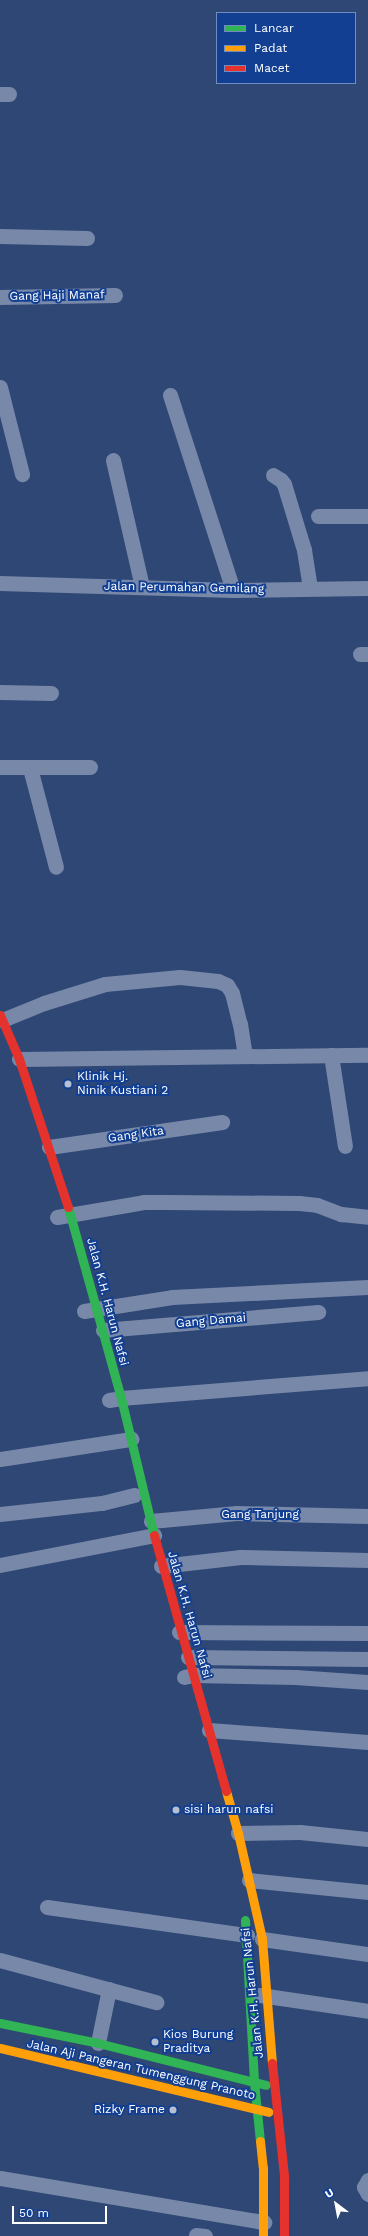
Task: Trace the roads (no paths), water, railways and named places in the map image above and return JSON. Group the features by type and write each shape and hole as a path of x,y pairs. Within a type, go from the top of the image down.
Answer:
{"main road":[{"name":"Jalan K.H. Harun Nafsi","path":"1,1018 19,1059 49,1147 60,1215 87,1310 103,1330 112,1399 150,1531 173,1632 186,1672 209,1730 238,1833 249,1880 262,1939 268,1997 273,2086 284,2176 284,2236"},
{"name":"Jalan K.H. Harun Nafsi","path":"124,1444 134,1496 150,1531"},
{"name":"Jalan K.H. Harun Nafsi","path":"244,1912 251,1994 256,2110 263,2168 264,2229"},
{"name":"Jalan Aji Pangeran Tumenggung Pranoto","path":"0,2023 98,2043 273,2086"},
{"name":"Jalan Aji Pangeran Tumenggung Pranoto","path":"0,2048 277,2114"}],"street":[{"path":"0,236 88,238"},
{"name":"Gang Haji Manaf","path":"0,297 115,295"},
{"path":"0,387 22,474"},
{"path":"170,395 233,590"},
{"path":"113,460 142,587"},
{"path":"273,475 282,480 284,484 304,550 319,588"},
{"path":"318,516 368,516"},
{"name":"Jalan Perumahan Gemilang","path":"0,583 233,590 368,588"},
{"path":"0,692 51,693"},
{"path":"0,767 90,768"},
{"path":"30,768 56,867"},
{"path":"1,1018 106,984 180,977 218,981 227,985 232,993 240,1024 245,1056"},
{"path":"331,1055 345,1146"},
{"path":"19,1059 368,1055"},
{"name":"Gang Kita","path":"49,1147 222,1122"},
{"path":"60,1215 144,1202 166,1202 299,1203 317,1205 341,1214 368,1216"},
{"path":"87,1310 172,1298 368,1287"},
{"name":"Gang Damai","path":"103,1330 318,1312"},
{"path":"112,1399 368,1378"},
{"path":"0,1459 124,1444"},
{"path":"0,1514 102,1503 134,1496"},
{"name":"Gang Tanjung","path":"0,1565 150,1531 237,1514 368,1516"},
{"path":"158,1570 240,1557 368,1560"},
{"path":"173,1632 368,1633"},
{"path":"186,1672 368,1659"},
{"path":"186,1672 368,1682"},
{"path":"209,1730 368,1742"},
{"path":"238,1833 300,1832 368,1839"},
{"path":"249,1880 368,1892"},
{"path":"47,1907 247,1935"},
{"path":"262,1939 368,1954"},
{"path":"0,1960 156,2002"},
{"path":"98,2043 109,1989"},
{"path":"251,1994 368,2011"},
{"path":"0,2178 264,2229"},
{"path":"368,2180 364,2187 368,2194"}],"place":[{"name":"Klinik Hj. Ninik Kustiani 2","path":"68,1084"},
{"name":"sisi harun nafsi","path":"176,1810"},
{"name":"Kios Burung Praditya","path":"155,2042"},
{"name":"Rizky Frame","path":"173,2110"}]}
